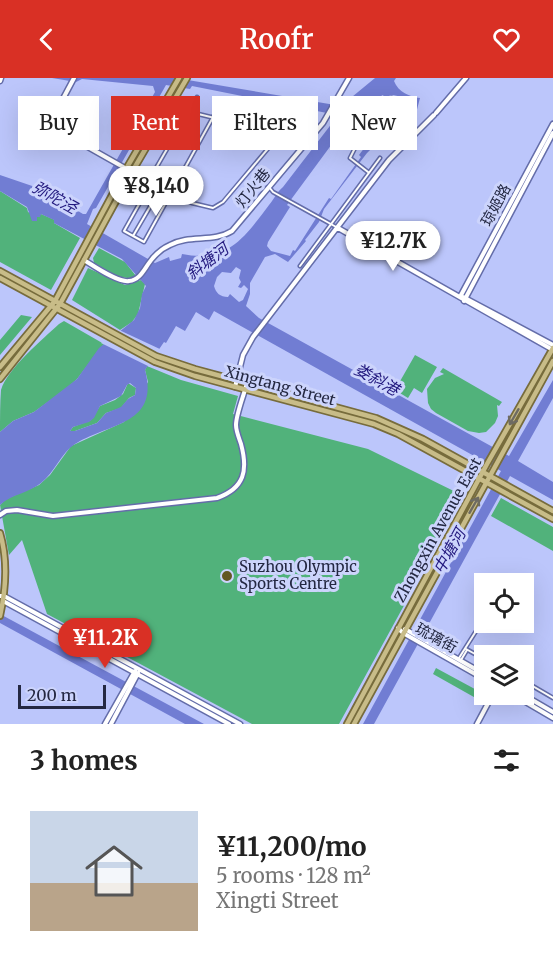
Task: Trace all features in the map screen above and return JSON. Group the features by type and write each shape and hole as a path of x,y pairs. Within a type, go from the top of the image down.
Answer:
{"main road":[{"path":"0,379 59,307 179,78"},
{"path":"0,367 53,304 94,228 186,79"},
{"name":"Xingtang Street","path":"0,271 53,304"},
{"name":"Xingtang Street","path":"0,278 106,333 169,361 376,418 423,439 553,511"},
{"name":"Xingtang Street","path":"106,333 141,356 164,365 245,390 374,424 420,445 553,519"},
{"name":"Zhongxin Avenue East","path":"347,724 495,449 553,348"},
{"name":"Zhongxin Avenue East","path":"354,724 553,361"},
{"path":"0,533 5,569 0,615"}],"street":[{"name":"灯火巷","path":"84,260 122,281 129,281 138,278 152,259 174,243 191,238 213,238 228,233 239,224 328,115 349,78"},
{"path":"235,387 243,355 253,337 389,160 435,114 466,78"},
{"path":"73,80 49,124 129,171 192,204 213,208 223,202 267,150"},
{"path":"168,150 124,231 144,242 212,120"},
{"name":"琼姬路","path":"463,298 553,124"},
{"name":"琼姬路","path":"463,298 553,133"},
{"path":"354,150 350,158 370,174"},
{"path":"300,266 380,159"},
{"path":"269,187 273,192 553,348"},
{"path":"133,236 161,188"},
{"path":"0,514 17,510 53,516 218,498 224,495 238,484 245,469 245,459 236,426 247,383"},
{"path":"2,598 240,724"},
{"path":"2,598 229,724"},
{"name":"琉璃街","path":"398,628 474,673"},
{"path":"460,660 475,633"},
{"path":"419,640 474,668"},
{"path":"467,648 474,653"},
{"path":"105,724 130,683 133,672 138,669"},
{"path":"130,683 138,675 138,669"},
{"path":"534,687 553,698"},
{"path":"111,724 125,692"},
{"path":"534,701 553,712"},
{"path":"477,724 487,705"},
{"path":"531,705 553,718"}],"green space":[{"path":"0,191 27,208 28,212 55,220 54,223 80,238 51,290 0,262"},
{"path":"99,248 125,262 136,276 120,277 94,263 93,258"},
{"path":"88,268 125,285 141,280 145,284 138,314 132,322 120,330 72,300"},
{"path":"21,315 32,317 0,355 0,340"},
{"path":"64,321 104,344 77,379 66,389 34,412 13,421 0,432 1,390 10,373 26,355"},
{"path":"415,355 437,367 422,393 414,388 408,398 395,390"},
{"name":"Suzhou Olympic Sports Centre","path":"147,366 181,380 238,396 233,414 368,449 464,496 339,724 252,724 47,614 22,540 9,555 0,505 6,499 39,485 50,475 71,446 124,422 148,382 145,370"},
{"path":"443,368 502,402 499,406 497,405 498,416 495,423 486,432 468,431 431,409 427,389 435,378 444,374 440,372"},
{"path":"128,383 136,388 135,395 129,398 121,408 106,413 97,423 70,431 73,427 91,420 100,406 123,394"},
{"path":"501,498 553,527 553,551 491,516"},
{"path":"436,668 474,689 474,697 433,674"}],"water":[{"path":"52,78 176,78 282,96 242,96 192,86 190,89 166,85 160,96 153,96 155,92 153,86 82,79 76,82"},
{"path":"375,78 396,78 394,81 396,85 412,96 353,96"},
{"path":"318,102 330,104 330,114 318,111"},
{"name":"斜塘河","path":"330,126 330,147 287,205 290,207 268,242 267,246 271,251 290,256 293,250 295,251 329,198 331,199 361,157 359,155 363,150 370,150 324,209 319,222 288,262 275,254 265,257 250,283 250,294 246,306 259,318 509,456 553,380 553,398 518,461 553,482 553,500 510,476 374,724 363,724 501,471 214,311 209,320 196,312 185,331 176,326 145,370 148,388 145,402 138,412 128,420 75,444 41,483 0,505 0,432 13,421 34,412 77,379 99,348 134,320 146,286 122,259 54,223 54,220 41,214 37,217 37,221 32,221 27,207 0,191 0,175 41,189 86,214 122,150 129,150 96,208 93,209 87,224 155,263 169,257 170,261 181,258 182,254 198,256 223,251 243,237 311,150 318,150 318,141","holes":["236,267 241,270 239,278 241,282 238,287 241,288 244,285 248,289 243,300 239,302 230,294 225,297 217,293 214,286 217,277 222,272 231,273","130,383 136,388 135,395 121,407 106,413 97,423 70,431 73,427 94,418 100,406 121,396"]},
{"path":"0,614 204,724 185,724 0,623"}],"pier":[{"path":"117,329 162,350 150,367 101,343"}],"place":[{"name":"Suzhou Olympic Sports Centre","path":"227,576"}],"water label":[{"name":"弥陀泾","path":"55,197"},
{"name":"娄斜港","path":"377,379"},
{"name":"中塘河","path":"449,551"}]}
